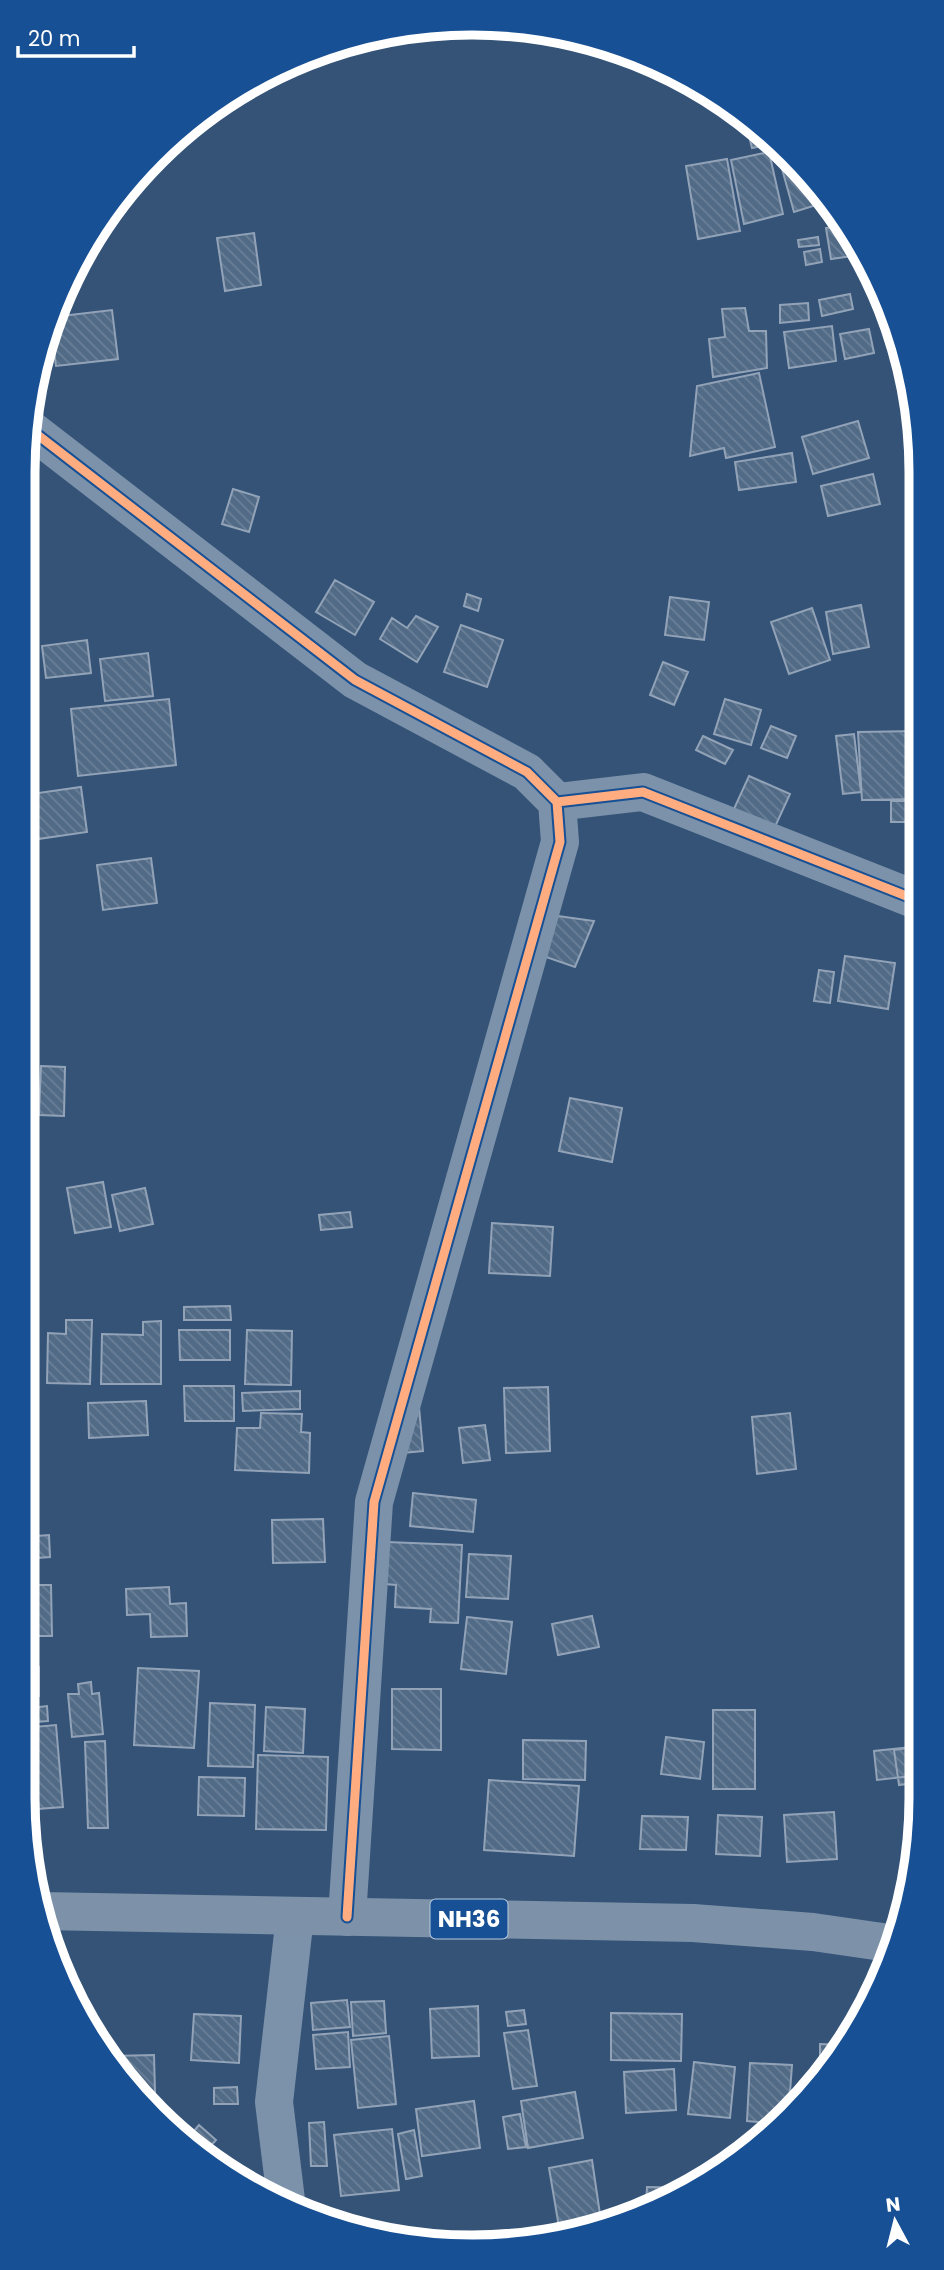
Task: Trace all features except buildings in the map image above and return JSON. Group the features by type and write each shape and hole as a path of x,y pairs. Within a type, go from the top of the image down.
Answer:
{"highway":[{"name":"NH36","path":"50,1911 694,1923 813,1932 884,1942"}],"street":[{"path":"36,442 355,680 527,772 557,802 560,842 374,1502 347,1917"},
{"path":"557,802 643,792 909,897"},
{"path":"285,2193 274,2102 295,1916"}],"cycle path":[{"path":"37,434 355,680 527,772 557,802 560,842 374,1502 347,1917"},
{"path":"557,802 643,792 909,897"}]}
